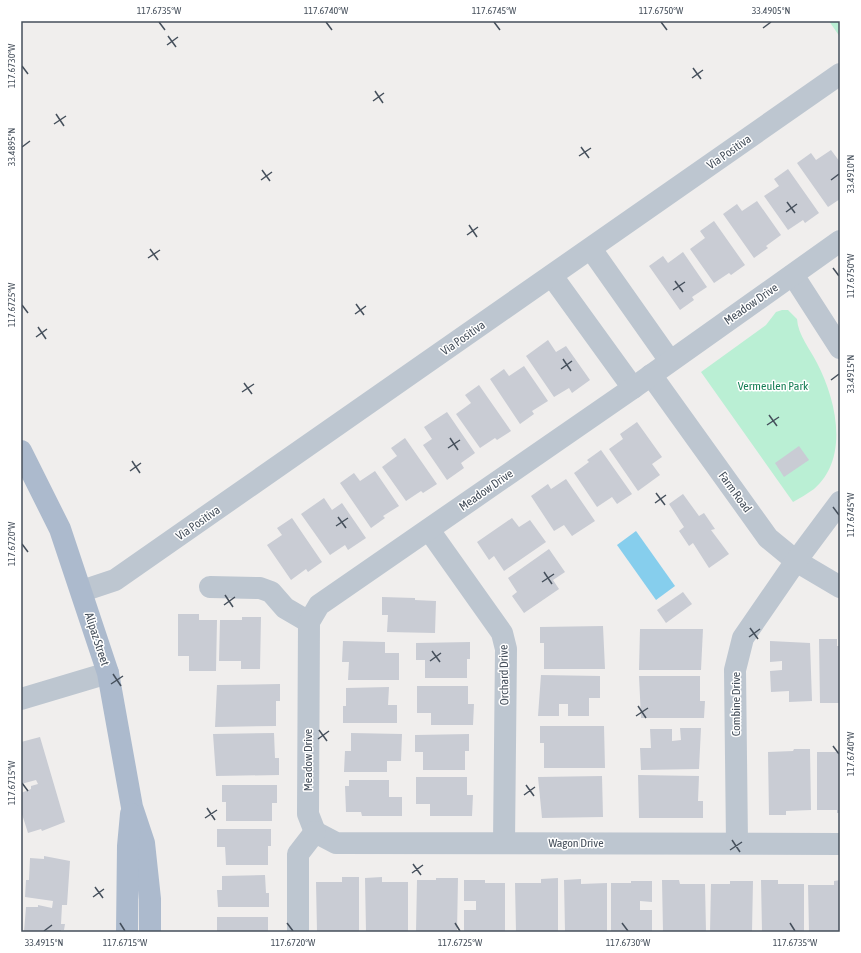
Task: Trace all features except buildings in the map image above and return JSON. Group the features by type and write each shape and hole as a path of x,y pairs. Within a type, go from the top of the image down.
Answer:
{"main road":[{"name":"Alipaz Street","path":"21,451 60,529 82,591 108,673 132,807 144,842 150,899 150,932"},
{"path":"127,932 128,846 132,807"}],"street":[{"name":"Via Positiva","path":"82,591 115,580 840,74"},
{"name":"Meadow Drive","path":"315,832 308,814 309,622 319,606 633,388 840,241"},
{"path":"591,249 670,361"},
{"path":"793,275 840,348"},
{"path":"552,276 633,388"},
{"name":"Farm Road","path":"651,375 768,538 796,561 840,588"},
{"name":"Combine Drive","path":"737,843 735,670 743,638 796,561 840,502"},
{"name":"Orchard Drive","path":"429,530 502,633 506,649 504,843"},
{"path":"210,587 260,588 271,592 285,608 309,622"},
{"path":"21,699 108,673"},
{"path":"298,932 298,854 315,832"},
{"name":"Wagon Drive","path":"315,832 336,843 840,844"}],"green space":[{"path":"829,21 840,21 840,37"},
{"name":"Vermeulen Park","path":"788,310 797,319 802,336 824,377 834,411 836,428 836,445 832,461 825,476 814,489 793,502 701,372 766,325 776,312"}],"water":[{"path":"636,531 675,586 656,600 617,545"}]}
